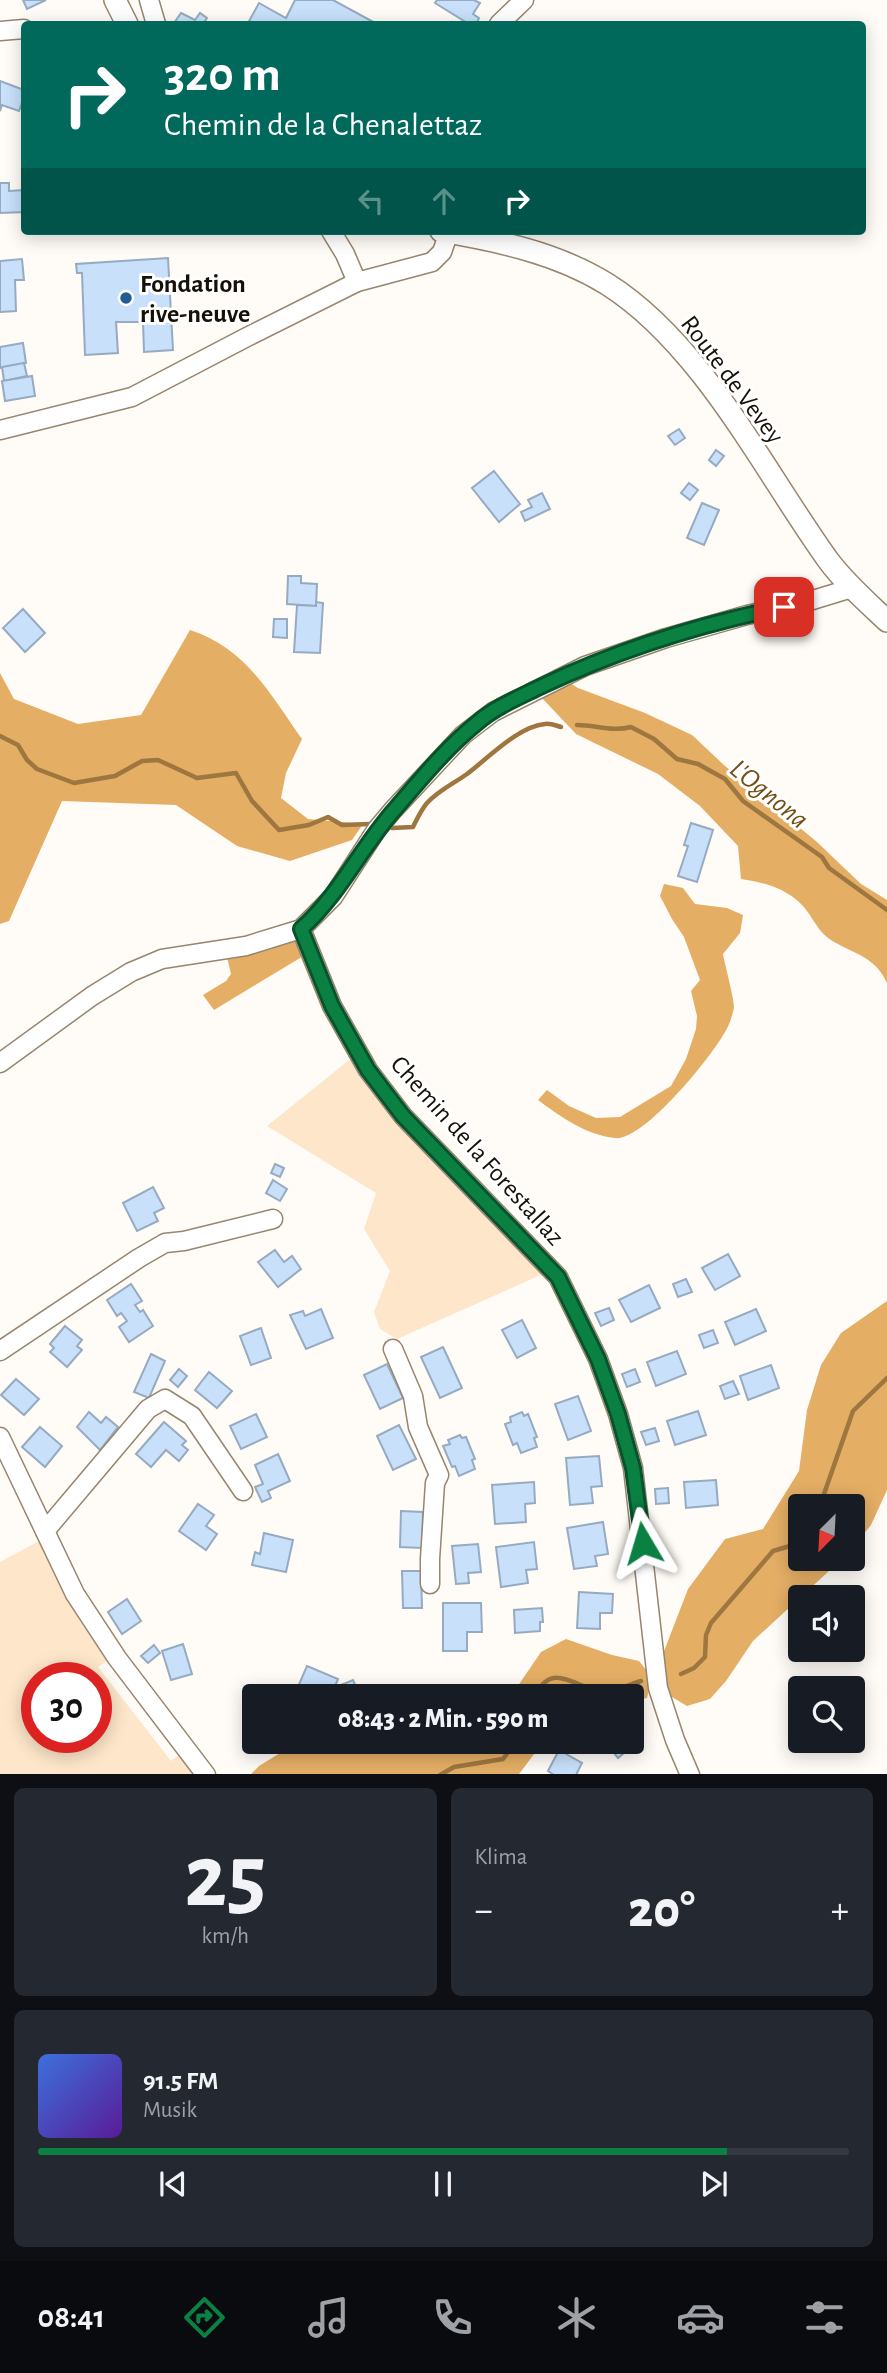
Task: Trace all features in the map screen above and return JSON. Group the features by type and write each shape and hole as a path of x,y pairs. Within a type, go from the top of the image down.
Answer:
{"street":[{"path":"115,0 126,21"},
{"path":"149,0 155,21"},
{"path":"502,21 524,0"},
{"path":"0,31 21,29"},
{"path":"333,235 358,282"},
{"path":"0,430 132,397 358,282 432,262 442,252 445,235"},
{"name":"Route de Vevey","path":"462,235 503,242 540,253 575,268 608,285 650,319 682,351 720,401 830,562 852,588 887,621"},
{"path":"0,1063 92,996 131,972 162,959 246,946 301,929 332,897 377,829 393,810 463,735 493,712 585,666 666,638 852,588"},
{"name":"Chemin de la Forestallaz","path":"301,929 332,1006 368,1070 403,1116 558,1277 598,1359 618,1414 633,1468 658,1688 675,1740 691,1774"},
{"path":"0,1351 129,1264 165,1243 184,1241 273,1219"},
{"path":"393,1349 413,1396 418,1427 439,1475 435,1483 430,1584"},
{"path":"45,1531 148,1409 165,1399 192,1416 243,1491"},
{"path":"0,1437 75,1594 117,1658 206,1774"}],"shaded area":[{"path":"190,630 227,648 242,661 267,689 302,739 286,773 281,798 308,819 363,824 352,840 290,861 237,846 176,805 62,801 9,921 0,924 0,673 14,699 78,724 141,715"},
{"path":"561,677 578,688 645,713 692,735 817,842 861,884 887,900 887,983 882,973 868,960 828,938 804,907 787,893 773,886 741,879 738,846 700,806 658,774 576,734 541,697"},
{"path":"664,884 683,888 695,904 727,908 743,915 740,933 723,954 734,1007 728,1027 718,1044 659,1113 627,1136 604,1136 574,1124 538,1100 547,1090 569,1106 596,1118 620,1117 671,1086 686,1059 696,1029 697,1016 691,991 700,980 684,937 660,896"},
{"path":"290,939 301,946 305,955 214,1010 203,995 226,981 231,974 227,957"},
{"path":"353,1057 541,1266 543,1274 397,1339 380,1329 374,1312 390,1271 364,1229 376,1193 267,1126"},
{"path":"887,1301 887,1490 865,1532 865,1494 788,1494 788,1572 828,1572 814,1585 788,1585 788,1609 753,1641 726,1681 710,1699 687,1706 662,1691 661,1659 688,1589 725,1539 763,1529 799,1471 807,1410 821,1365 841,1333"},
{"path":"41,1540 112,1658 106,1662 21,1662 21,1753 112,1753 112,1685 171,1761 184,1751 198,1774 0,1774 0,1562"},
{"path":"566,1639 639,1661 652,1677 647,1698 644,1699 644,1684 519,1684 541,1652"},
{"path":"278,1754 534,1754 519,1774 251,1774"}],"building":[{"path":"23,0 46,0 27,9"},
{"path":"295,0 333,0 372,21 249,21 259,3 286,18"},
{"path":"437,0 474,0 480,3 473,14 479,18 478,21 464,21 435,3"},
{"path":"181,13 195,20 200,13 207,18 205,21 175,21"},
{"path":"0,81 21,89 19,111 2,105 0,111"},
{"path":"0,183 9,183 9,191 21,190 21,212 0,213"},
{"name":"Fondation rive-neuve","path":"168,258 173,350 144,352 143,322 116,322 118,353 85,355 82,273 77,273 76,264"},
{"path":"22,259 24,280 15,280 16,311 0,312 0,261"},
{"path":"23,343 26,363 0,368 0,347"},
{"path":"24,363 27,376 4,381 2,367"},
{"path":"32,376 35,396 5,401 2,381"},
{"path":"679,429 685,438 675,445 668,436"},
{"path":"716,450 724,456 716,466 709,460"},
{"path":"494,471 520,504 499,522 472,488"},
{"path":"689,483 698,490 690,500 681,493"},
{"path":"542,493 550,509 525,521 521,512 532,507 528,500"},
{"path":"702,503 719,510 704,545 687,538"},
{"path":"288,576 301,576 301,583 317,584 316,606 287,604"},
{"path":"316,602 323,603 320,653 294,652 297,605 316,606"},
{"path":"23,609 45,633 25,652 3,628"},
{"path":"274,619 287,619 287,638 273,637"},
{"path":"691,823 713,830 697,882 678,876 688,846 684,845"},
{"path":"275,1164 284,1168 280,1177 271,1173"},
{"path":"273,1180 287,1189 280,1201 266,1193"},
{"path":"153,1187 164,1208 154,1213 158,1221 137,1231 123,1203"},
{"path":"275,1250 284,1262 292,1256 301,1269 278,1287 258,1262"},
{"path":"728,1254 740,1276 715,1290 702,1268"},
{"path":"686,1279 692,1292 678,1297 673,1284"},
{"path":"131,1284 142,1301 135,1305 140,1312 143,1310 153,1326 129,1342 119,1327 127,1321 121,1313 117,1316 107,1300"},
{"path":"649,1285 660,1308 631,1322 619,1300"},
{"path":"609,1308 614,1320 601,1326 595,1313"},
{"path":"321,1309 333,1338 306,1349 290,1315 303,1311 305,1316"},
{"path":"756,1309 766,1331 735,1345 725,1322"},
{"path":"522,1320 536,1348 517,1358 502,1330"},
{"path":"65,1326 82,1340 77,1346 82,1350 67,1367 50,1352 54,1348 50,1344"},
{"path":"261,1328 271,1358 251,1365 240,1336"},
{"path":"713,1330 718,1343 704,1348 699,1335"},
{"path":"443,1347 462,1388 440,1398 421,1357"},
{"path":"677,1351 686,1374 656,1386 647,1362"},
{"path":"151,1354 165,1361 149,1398 134,1392"},
{"path":"387,1364 403,1398 380,1409 364,1375"},
{"path":"771,1365 779,1388 748,1400 740,1376"},
{"path":"179,1369 187,1376 178,1387 170,1380"},
{"path":"635,1369 640,1382 627,1387 622,1374"},
{"path":"209,1372 232,1391 217,1408 195,1390"},
{"path":"16,1379 39,1399 24,1415 1,1395"},
{"path":"733,1381 739,1394 725,1399 720,1386"},
{"path":"578,1396 591,1431 568,1440 555,1404"},
{"path":"698,1411 706,1435 675,1445 667,1421"},
{"path":"89,1412 101,1423 106,1417 118,1427 100,1450 77,1427"},
{"path":"522,1412 524,1416 528,1414 537,1437 534,1438 537,1447 521,1453 517,1443 513,1445 505,1424 511,1422 510,1417"},
{"path":"256,1414 267,1437 241,1449 230,1426"},
{"path":"164,1422 186,1441 182,1445 188,1450 179,1461 166,1450 151,1467 136,1454"},
{"path":"399,1425 416,1459 393,1470 377,1436"},
{"path":"40,1427 62,1446 45,1467 22,1447"},
{"path":"655,1428 659,1441 646,1445 641,1432"},
{"path":"460,1435 462,1438 466,1437 475,1459 472,1460 475,1469 459,1476 443,1446 450,1444 448,1440"},
{"path":"278,1454 290,1481 268,1491 271,1498 262,1502 255,1487 263,1484 255,1465"},
{"path":"599,1456 602,1486 591,1487 593,1503 570,1505 566,1458"},
{"path":"716,1480 718,1505 686,1508 684,1482"},
{"path":"534,1482 535,1503 525,1504 526,1522 495,1524 492,1485"},
{"path":"668,1488 669,1503 656,1504 655,1489"},
{"path":"198,1504 214,1515 206,1526 217,1534 206,1550 179,1531"},
{"path":"401,1511 423,1512 422,1548 400,1547"},
{"path":"603,1522 608,1554 595,1556 597,1566 574,1569 567,1528"},
{"path":"264,1533 293,1540 286,1572 252,1565 255,1552 260,1554"},
{"path":"534,1542 537,1569 526,1570 528,1583 501,1587 496,1547"},
{"path":"478,1544 481,1572 468,1573 469,1583 456,1584 452,1546"},
{"path":"402,1571 421,1571 422,1608 403,1608"},
{"path":"579,1592 613,1594 612,1613 600,1613 600,1629 577,1628"},
{"path":"127,1599 141,1621 122,1634 108,1612"},
{"path":"443,1603 481,1603 482,1632 467,1632 467,1651 443,1651"},
{"path":"542,1608 543,1622 540,1622 540,1631 515,1633 514,1610"},
{"path":"183,1644 192,1674 171,1680 162,1651"},
{"path":"154,1645 160,1653 148,1663 141,1656"},
{"path":"307,1666 338,1679 336,1684 299,1684"},
{"path":"557,1754 566,1754 582,1763 576,1774 552,1774 548,1771"}],"waterway":[{"name":"L'Ognona","path":"392,828 413,827 432,798 514,736 545,724 561,727"},
{"name":"L'Ognona","path":"577,725 611,729 631,727 654,739 677,759 698,764 725,779 743,801 822,857 829,868 887,910"},
{"name":"L'Ognona","path":"0,736 18,745 27,760 37,769 74,783 115,776 142,761 158,760 197,778 236,773 252,801 279,830 309,825 328,817 342,825 370,824"},
{"path":"824,1494 853,1411 887,1378"},
{"path":"681,1674 694,1668 705,1657 706,1635 711,1623 773,1551 788,1547"},
{"path":"543,1684 550,1679 558,1678 579,1684"},
{"path":"633,1684 641,1681"},
{"path":"442,1774 454,1767 503,1759 507,1754"}],"place":[{"name":"Fondation rive-neuve","path":"126,298"}],"route":[{"path":"643,1543 633,1468 618,1414 598,1359 558,1277 403,1116 368,1070 332,1006 301,929 332,897 377,829 478,721 585,666 666,638 784,607"}]}
